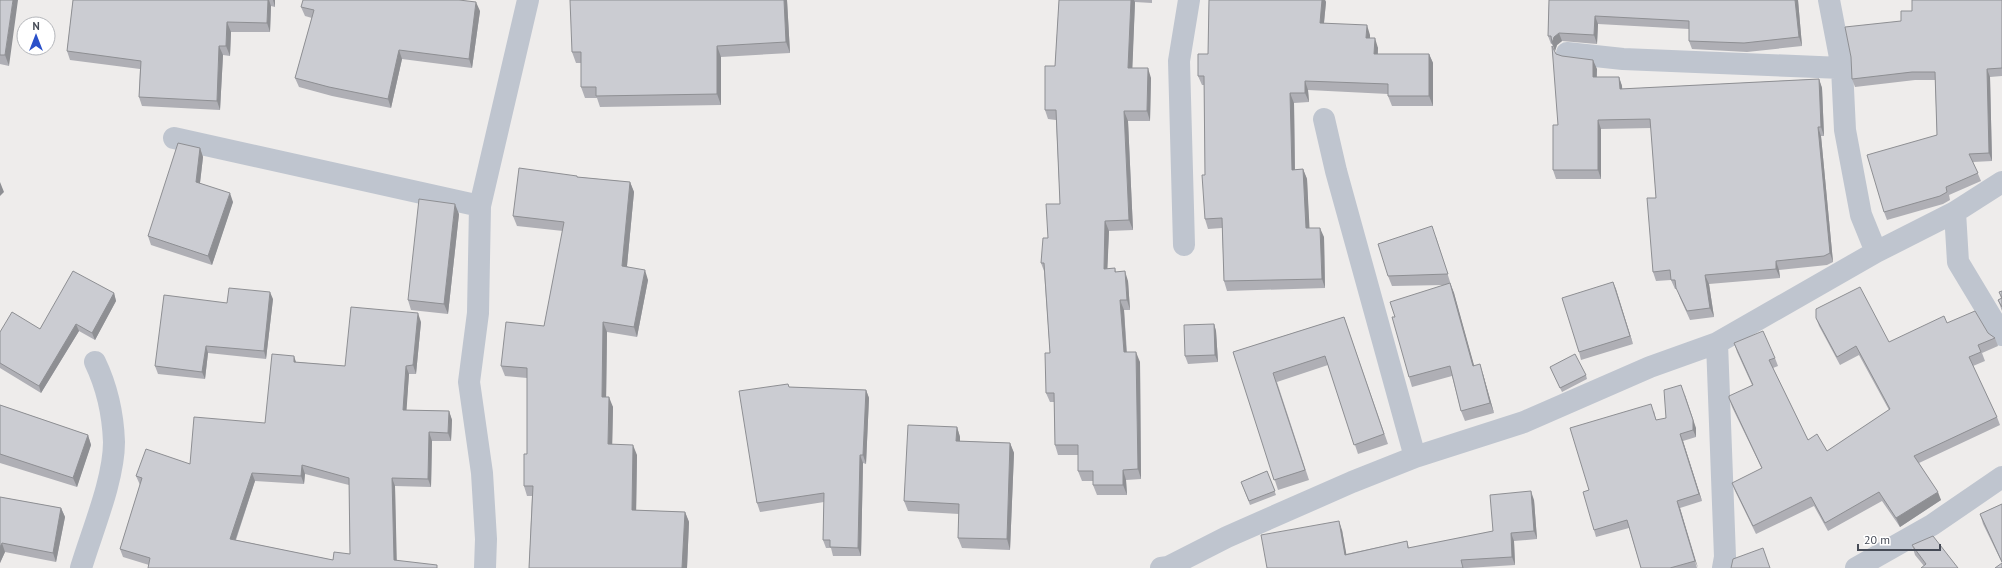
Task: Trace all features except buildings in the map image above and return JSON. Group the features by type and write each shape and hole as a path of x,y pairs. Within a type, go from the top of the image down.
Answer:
{"street":[{"path":"485,568 486,539 482,473 469,382 478,313 480,206 528,0"},
{"path":"1184,245 1179,61 1190,0"},
{"path":"1829,0 1842,68 1845,130 1861,215 1876,252"},
{"path":"1567,53 1623,59 1842,68"},
{"path":"1324,118 1336,170 1415,457"},
{"path":"174,138 480,206"},
{"path":"1166,568 1227,537 1352,482 1415,457 1524,422 1650,367 1717,343 1876,252 1954,212 2002,182"},
{"path":"1954,212 1958,262 2002,335"},
{"path":"1717,343 1724,550 1723,568"},
{"path":"81,568 108,479 114,442 105,383 95,362"},
{"path":"1856,568 1932,525 2002,477"}]}
